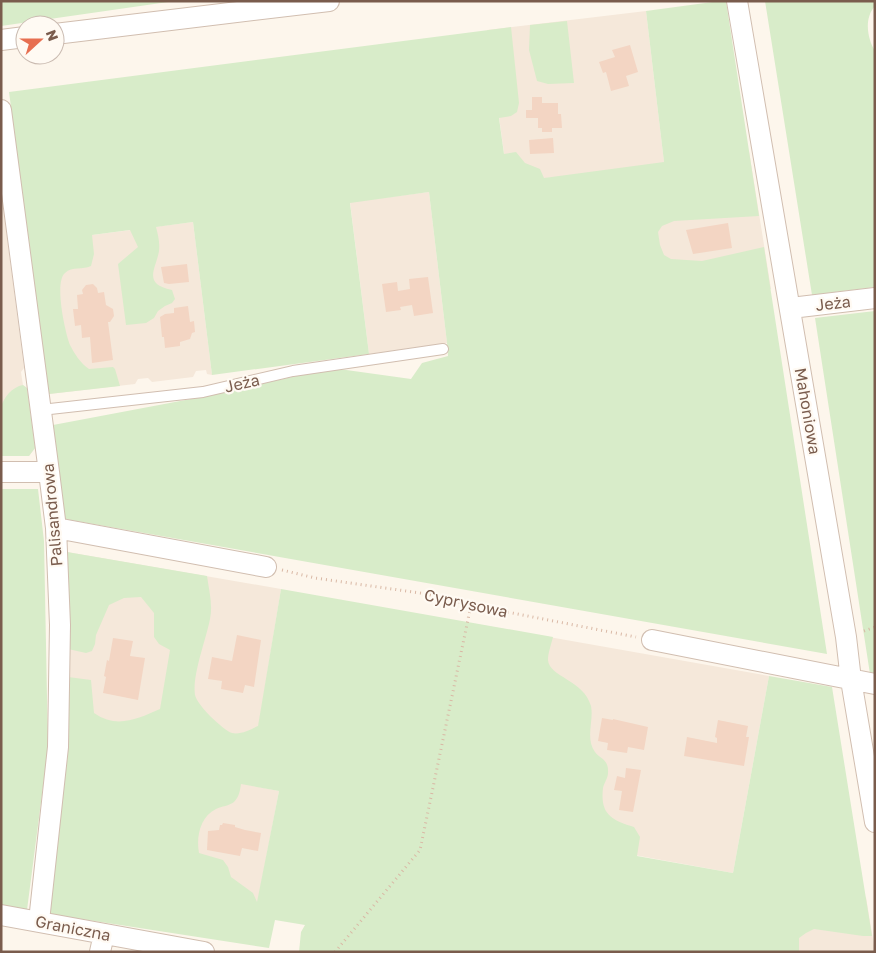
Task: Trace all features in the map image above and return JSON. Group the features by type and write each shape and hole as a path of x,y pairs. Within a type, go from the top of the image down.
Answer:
{"street":[{"path":"65,33 329,1"},
{"name":"Mahoniowa","path":"737,1 791,308 875,822"},
{"path":"1,40 15,39"},
{"name":"Palisandrowa","path":"1,110 56,528 60,626 58,747 39,921"},
{"name":"Jeża","path":"791,308 875,298"},
{"path":"1,472 49,472"},
{"path":"56,528 266,567"},
{"path":"652,640 875,684"},
{"name":"Graniczna","path":"1,915 39,921 102,943 204,952"}],"lane":[{"name":"Jeża","path":"41,410 203,392 294,371 443,349"}],"path":[{"name":"Cyprysowa","path":"266,567 315,578 427,594 471,605 652,640"},
{"path":"335,952 420,850 471,605"}],"shaded area":[{"path":"646,11 664,162 749,151 771,289 604,324 585,174 508,182 487,30"},
{"path":"1,191 24,368 21,372 23,385 27,388 35,448 29,456 1,456"},
{"path":"429,192 447,343 369,354 350,202"},
{"path":"193,222 212,375 207,374 206,370 196,371 193,377 152,382 148,378 138,379 135,384 49,394 30,243"},
{"path":"67,552 281,589 249,785 279,791 255,916 68,753"},
{"path":"476,624 769,676 733,873 442,820"},
{"path":"866,897 875,952 770,952"}],"green space":[{"path":"1,1 175,1 65,17 65,15 15,15 15,24 1,26"},
{"path":"726,1 759,216 674,221 662,226 658,232 660,245 664,255 671,259 702,261 764,247 827,654 65,519 53,425 212,395 332,368 411,379 422,363 448,356 429,192 350,203 369,354 212,375 193,222 156,227 159,248 153,275 154,280 157,284 172,290 175,299 172,303 158,311 154,318 146,323 126,325 118,264 138,247 130,230 92,235 94,254 91,266 68,271 62,278 60,296 63,319 70,345 86,367 89,369 113,367 120,386 49,394 9,92 511,27 519,103 517,112 511,116 499,118 504,154 516,152 525,163 540,169 544,178 664,162 646,11"},
{"path":"765,1 875,1 875,6 869,16 868,28 870,40 875,51 875,287 812,295"},
{"path":"567,21 574,83 548,84 537,81 529,50 530,25"},
{"path":"875,311 875,675 870,674 815,318"},
{"path":"23,385 27,388 35,448 29,456 1,456 1,407 9,393"},
{"path":"1,489 38,489 44,541 48,748 27,910 1,905"},
{"path":"67,552 207,576 211,614 197,668 195,695 200,705 211,717 232,733 242,732 258,726 281,589 553,637 548,657 550,666 554,671 581,690 591,706 590,735 592,747 606,762 608,768 603,788 605,810 619,822 634,827 640,837 637,856 733,873 769,676 832,687 872,936 814,929 799,938 799,952 299,952 301,932 305,925 275,920 269,948 49,914 68,753 68,677 91,680 94,713 111,721 135,719 160,709 170,650 159,644 154,637 154,613 141,597 124,598 109,605 96,635 92,651 86,653 68,649","holes":["241,784 279,791 257,902 253,893 231,877 228,867 223,860 199,853 198,840 200,828 206,817 211,813 236,800"]}],"building":[{"path":"630,45 638,72 626,76 629,86 611,91 606,72 603,73 599,62 615,57 612,50"},
{"path":"532,97 542,97 542,103 558,103 558,114 561,114 562,128 552,128 552,132 542,132 542,128 538,128 538,118 526,118 526,110 532,110"},
{"path":"553,138 554,153 530,154 529,140"},
{"path":"728,223 732,248 693,254 686,230"},
{"path":"187,264 189,282 164,283 161,267"},
{"path":"428,277 433,313 414,316 412,305 400,307 401,310 386,312 382,284 397,282 398,291 410,289 409,279"},
{"path":"93,284 97,288 98,293 104,292 106,305 113,309 114,316 108,322 113,360 92,363 90,337 82,338 81,325 75,326 73,309 78,309 77,295 83,294 82,290 86,285"},
{"path":"188,306 190,322 194,321 195,332 192,333 190,339 180,342 180,346 165,348 160,317 165,314 174,313 174,308"},
{"path":"237,635 261,640 254,687 245,685 243,693 221,689 222,681 208,679 212,657 232,661"},
{"path":"113,638 133,641 130,656 145,658 138,700 103,693 106,677 104,676"},
{"path":"602,718 648,727 644,750 628,747 627,753 607,750 608,743 598,741"},
{"path":"718,720 748,726 746,737 749,737 744,766 684,756 687,737 717,743 717,738 715,737"},
{"path":"626,768 641,770 633,812 619,810 622,791 614,790 617,776 625,778"},
{"path":"223,823 261,833 258,851 242,848 240,856 207,850 208,831 219,830 220,825"}]}
